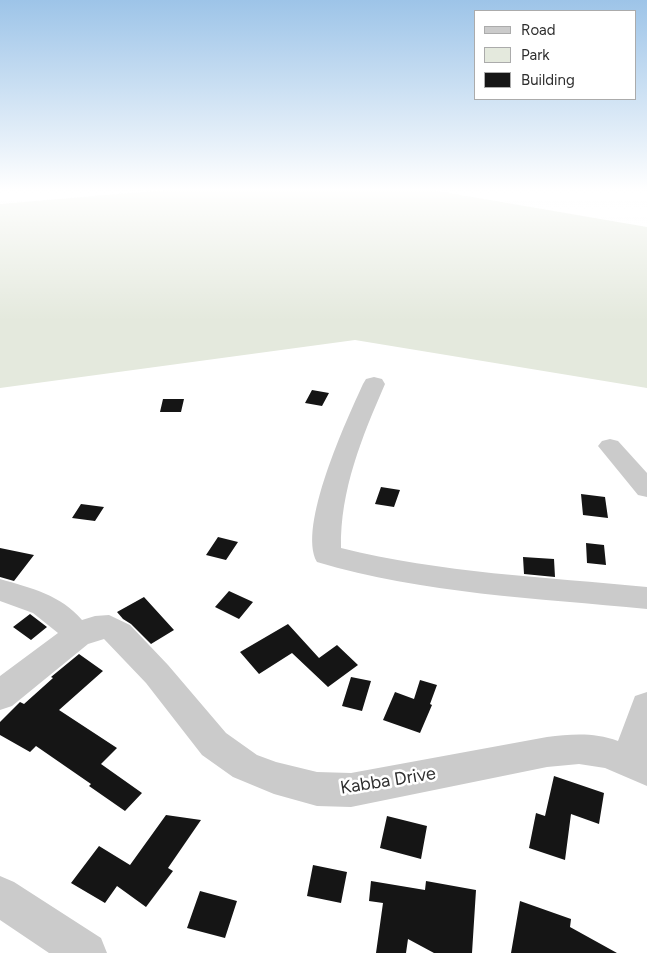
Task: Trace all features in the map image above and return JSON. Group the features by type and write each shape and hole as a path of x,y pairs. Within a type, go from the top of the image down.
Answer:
{"street":[{"path":"374,384 346,452 331,500 327,556 408,572 468,581 647,598"},
{"path":"610,446 647,489"},
{"path":"0,590 28,598 48,607 63,617 77,636"},
{"name":"Kabba Drive","path":"0,696 8,687 77,636 96,628 109,627 119,633 157,674 214,744 245,766 274,778 317,789 352,790 547,752 579,748 608,753 638,766"},
{"path":"638,766 647,706"},
{"path":"0,896 86,953"}],"green space":[{"path":"0,232 647,232 647,388 355,340 0,388"}],"building":[{"path":"312,390 329,393 322,406 305,403"},
{"path":"163,399 184,399 181,412 160,412"},
{"path":"381,487 400,490 394,507 375,504"},
{"path":"581,494 605,497 608,518 583,515"},
{"path":"81,504 104,507 95,521 72,518"},
{"path":"218,537 238,542 226,560 206,555"},
{"path":"586,543 604,545 606,565 587,563"},
{"path":"0,548 34,555 14,581 0,577"},
{"path":"523,557 554,559 555,577 524,574"},
{"path":"229,591 253,602 239,619 215,607"},
{"path":"144,597 174,630 151,644 117,612"},
{"path":"30,614 47,627 31,640 13,627"},
{"path":"288,624 319,658 337,645 358,665 328,687 292,653 259,674 240,652"},
{"path":"79,654 103,671 59,710 117,748 101,764 142,793 125,811 89,786 91,784 36,746 30,752 0,735 0,722 20,702 24,704 53,678 51,677"},
{"path":"351,677 371,681 362,711 342,706"},
{"path":"420,680 437,685 430,704 432,705 420,733 383,720 395,692 414,699"},
{"path":"554,776 604,793 599,824 571,814 565,860 529,848 536,813 545,816"},
{"path":"166,815 201,820 168,868 173,871 146,907 117,886 105,903 71,883 99,846 130,865"},
{"path":"387,816 427,826 421,859 380,848"},
{"path":"313,865 347,872 341,903 307,896"},
{"path":"371,881 425,890 426,881 476,890 472,953 434,953 408,939 406,953 376,953 383,903 369,901"},
{"path":"200,891 237,901 225,938 187,928"},
{"path":"520,901 571,919 570,927 617,953 511,953"}]}
